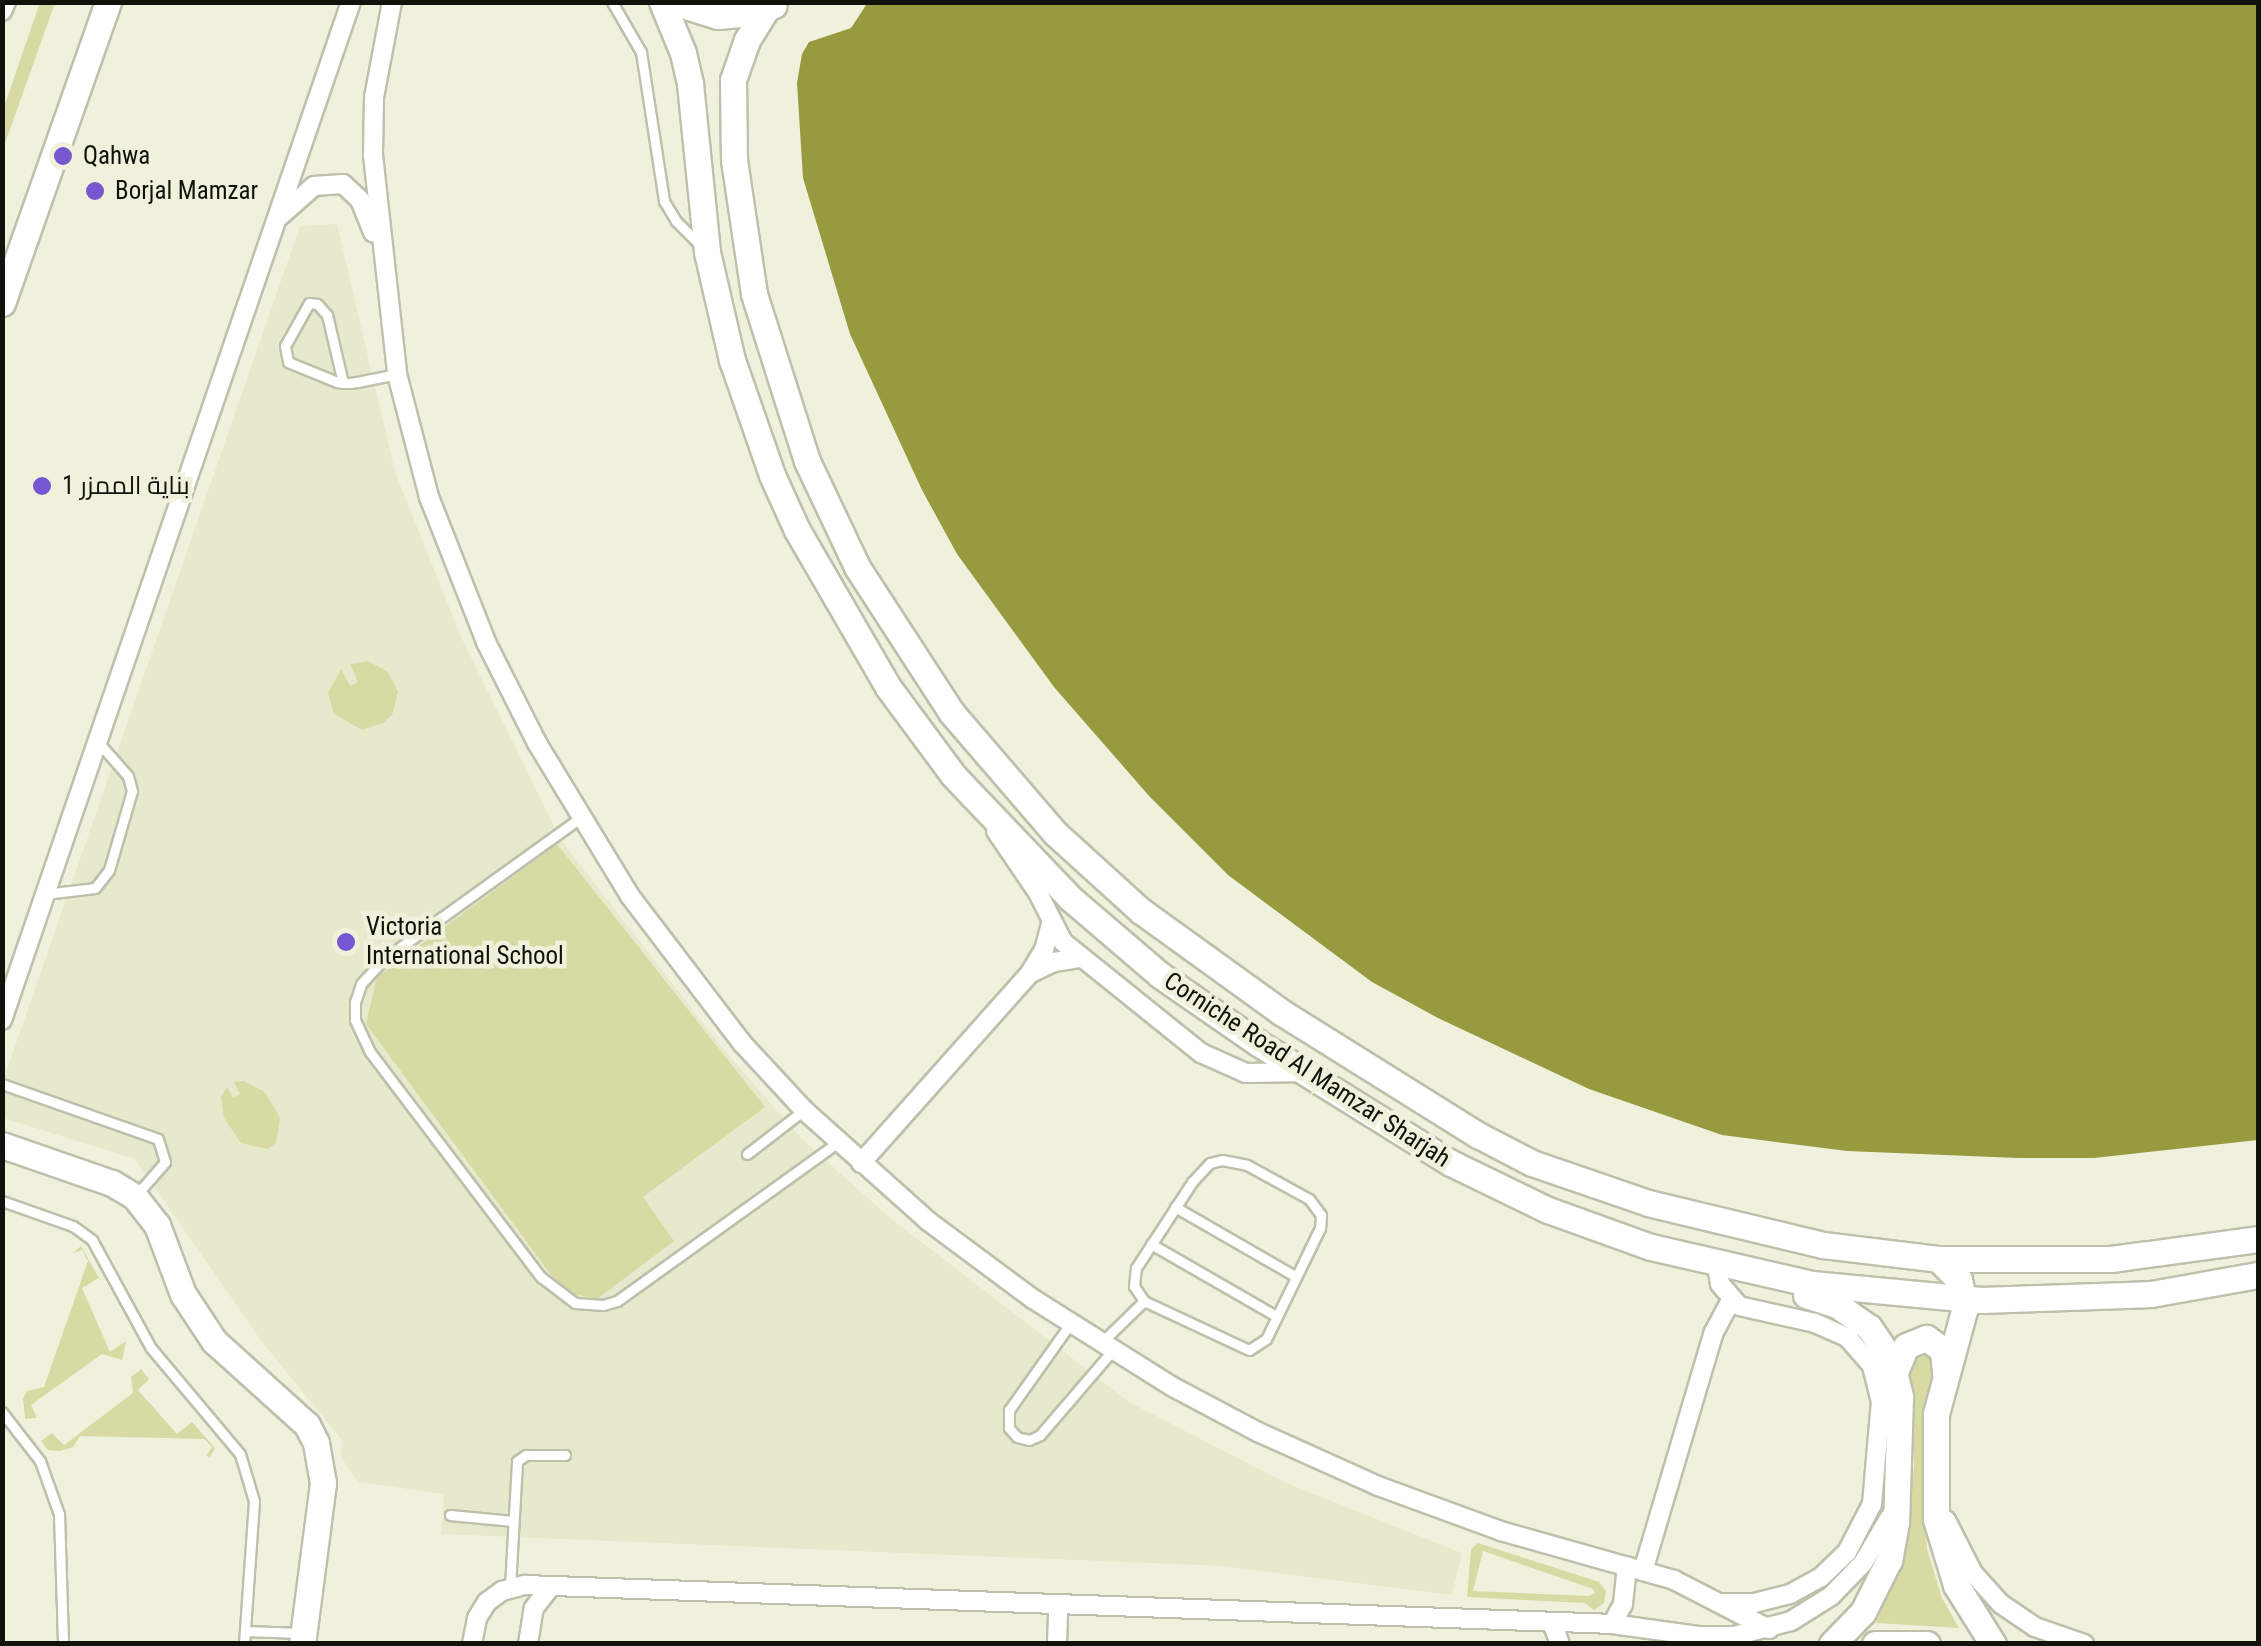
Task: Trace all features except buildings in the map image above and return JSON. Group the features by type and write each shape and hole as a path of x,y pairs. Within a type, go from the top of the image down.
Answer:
{"main road":[{"path":"2,303 108,2"},
{"name":"Corniche Road Al Mamzar Sharjah","path":"662,2 684,53 690,84 707,252 750,418 797,530 888,686 989,817 1129,950 1208,1010 1498,1189 1599,1230 1716,1264 1868,1292 1964,1300 2134,1295 2258,1276"},
{"path":"673,2 718,16 773,5"},
{"name":"Corniche Road Al Mamzar Sharjah","path":"773,5 741,55 730,100 741,218 769,351 807,462 857,567 920,669 984,754 1055,834 1140,911 1233,980 1388,1080 1532,1163 1648,1202 1766,1233 1938,1259 2111,1259 2258,1239"},
{"path":"2,1145 112,1183 135,1196 157,1224 183,1294 214,1340 294,1409 316,1443 323,1483 302,1638"},
{"path":"1766,1233 1758,1273 1859,1319 1885,1348 1896,1372 1900,1411 1893,1541 1882,1578 1863,1612 1832,1644"},
{"path":"1938,1259 1953,1272 1964,1300 1963,1322 1936,1414 1934,1496 1948,1564 1967,1606 1992,1644"},
{"path":"1896,1372 1906,1346 1926,1338 1943,1350 1945,1374"},
{"path":"1875,1644 1926,1644"}],"street":[{"path":"2,11 6,2"},
{"path":"2,1020 351,2"},
{"path":"392,2 374,97 374,155 396,374 416,456 464,590 510,693 580,818 675,959 804,1110 861,1163 954,1241 1106,1347 1258,1432 1378,1486 1500,1531 1689,1586 1770,1629"},
{"path":"300,150 366,210 384,260"},
{"path":"273,224 298,198 364,169 374,155"},
{"path":"989,817 1036,890 1051,923 1079,958 1215,1062 1246,1073 1308,1072"},
{"path":"861,1163 1030,973 1044,950 1051,923"},
{"path":"1030,973 1054,962 1079,958"},
{"path":"1716,1264 1720,1284 1731,1300 1748,1310 1827,1326 1848,1338 1877,1377 1881,1414 1872,1504 1847,1552 1821,1576 1790,1594 1755,1603 1719,1603"},
{"path":"1612,1624 1623,1604 1713,1334 1731,1300"},
{"path":"1934,1496 1973,1573 2001,1604 2035,1627 2084,1644"},
{"path":"472,1644 482,1610 510,1588 551,1586 1553,1625 1612,1624 1716,1637 1770,1629 1812,1610 1848,1581 1876,1544 1895,1502"},
{"path":"528,1644 534,1608 551,1586"},
{"path":"1057,1644 1058,1606"},
{"path":"1553,1625 1560,1644"}],"lane":[{"path":"612,2 641,52 664,201 676,222 707,252"},
{"path":"344,383 327,314 317,304 309,303 285,346 286,358 344,383 396,374"},
{"path":"45,894 95,888 109,870 132,791 128,776 98,740"},
{"path":"580,818 385,958 361,984 356,1002 356,1020 370,1052 541,1278 575,1303 603,1305 616,1301 838,1142"},
{"path":"2,1084 158,1139 165,1162 135,1196"},
{"path":"747,1154 804,1110"},
{"path":"1222,1160 1247,1165 1309,1199 1318,1208 1321,1221 1261,1344 1242,1349 1144,1301 1133,1280 1175,1208 1200,1171 1222,1160"},
{"path":"2,1201 73,1226 92,1240 150,1348 240,1454 254,1501 244,1644"},
{"path":"1175,1208 1295,1276"},
{"path":"1151,1244 1276,1316"},
{"path":"1070,1324 1010,1410 1009,1428 1017,1437 1029,1440 1040,1435 1144,1301"},
{"path":"2,1412 40,1461 59,1514 63,1644"},
{"path":"510,1588 516,1461 526,1455 565,1455"},
{"path":"450,1514 513,1521"},
{"path":"245,1632 302,1638"}],"shaded area":[{"path":"868,2 2258,3 2258,1140 2094,1158 2018,1158 1847,1151 1722,1135 1589,1089 1438,1018 1372,982 1228,875 1150,797 1054,687 957,554 922,490 850,334 803,178 797,83 802,54 809,42 851,28"},
{"name":"Victoria International School","path":"337,224 395,472 462,639 561,840 720,1045 802,1139 889,1217 1129,1402 1284,1482 1462,1553 1452,1595 1222,1566 441,1534 444,1494 359,1482 341,1455 342,1440 262,1342 135,1159 3,1118 3,1081 300,226"}],"green space":[{"path":"40,2 55,3 3,149 3,110"},
{"path":"368,661 388,672 398,692 392,715 383,723 362,730 334,714 328,693 341,669 350,686 358,682 350,664"},
{"path":"557,844 765,1107 643,1197 674,1241 597,1299 570,1293 557,1283 366,1024 377,977"},
{"path":"244,1081 265,1092 280,1118 276,1143 267,1149 241,1143 224,1118 221,1096 227,1087 233,1098 240,1094 234,1082"},
{"path":"81,1246 99,1278 82,1288 110,1352 126,1341 122,1360 102,1354 31,1405 37,1418 25,1419 23,1399 27,1391 44,1387 88,1261 82,1250 73,1253"},
{"path":"1919,1352 1928,1352 1935,1364 1923,1467 1927,1549 1942,1598 1959,1628 1876,1623 1904,1549 1914,1467 1910,1362"},
{"path":"141,1369 149,1379 138,1390 177,1434 192,1422 215,1448 210,1457 206,1456 212,1447 204,1439 80,1436 73,1447 48,1450 41,1441 52,1433 64,1445 133,1393 131,1377"},
{"path":"1478,1543 1599,1582 1606,1591 1604,1603 1594,1610 1585,1603 1467,1597 1471,1549","holes":["1483,1551 1593,1589 1595,1593 1589,1596 1473,1591"]}],"place":[{"name":"Qahwa","path":"63,156"},
{"name":"Borjal Mamzar","path":"95,191"},
{"name":"بناية الممزر 1","path":"42,486"},
{"name":"Victoria International School","path":"346,942"}]}
